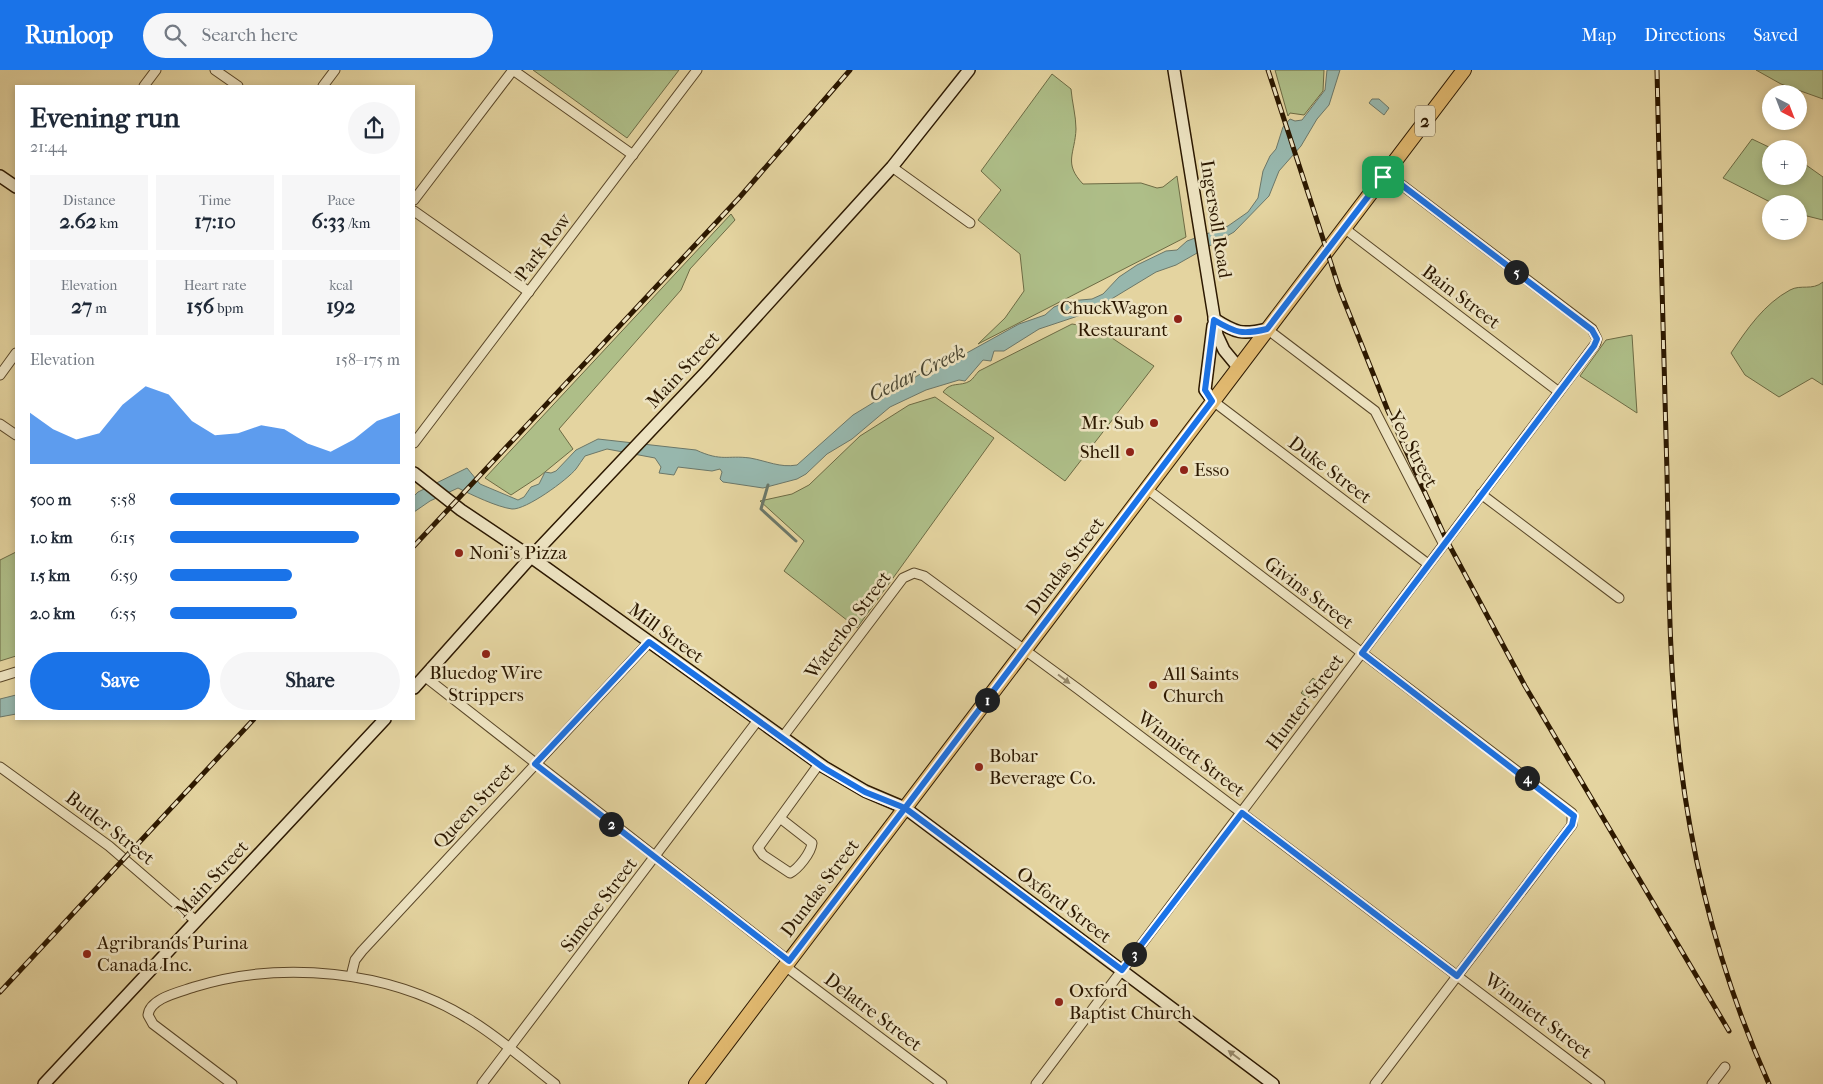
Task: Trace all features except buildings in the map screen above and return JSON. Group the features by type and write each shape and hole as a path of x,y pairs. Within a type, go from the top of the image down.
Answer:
{"main road":[{"name":"Main Street","path":"415,687 531,557 705,373 892,167 969,70"},
{"name":"Ingersoll Road","path":"1174,70 1214,320 1220,342 1238,367"},
{"name":"Dundas Street","path":"696,1084 1464,70"},
{"path":"0,176 15,186"},
{"path":"1212,401 1205,390 1214,320 1233,331 1246,334 1267,329"},
{"name":"Mill Street","path":"415,474 446,498 819,764 865,792 905,808"},
{"name":"Main Street","path":"44,1084 384,720"},
{"name":"Oxford Street","path":"905,808 1272,1084"}],"street":[{"path":"145,85 156,70"},
{"path":"215,70 237,85"},
{"path":"324,85 335,70"},
{"path":"415,199 513,70 633,155"},
{"name":"Park Row","path":"415,442 697,70"},
{"path":"892,167 970,223"},
{"name":"Hunter Street","path":"1036,1084 1242,813 1597,339 1592,330 1386,173"},
{"path":"415,211 529,292"},
{"name":"Bain Street","path":"1344,228 1559,392"},
{"name":"Yeo Street","path":"1267,329 1375,411 1444,543"},
{"path":"0,375 15,354"},
{"name":"Duke Street","path":"1212,401 1428,564"},
{"path":"0,424 15,434"},
{"name":"Givins Street","path":"1146,489 1572,813 1572,825 1457,976"},
{"path":"1481,494 1619,598"},
{"name":"Waterloo Street","path":"782,738 907,575 914,573 924,576 1025,649"},
{"name":"Queen Street","path":"351,976 355,960 362,951 649,642"},
{"name":"Winniett Street","path":"1025,649 1600,1084"},
{"path":"0,677 15,672"},
{"name":"Delatre Street","path":"424,676 942,1084"},
{"name":"Simcoe Street","path":"482,1084 656,858 758,720"},
{"path":"780,818 812,844 811,849 790,874 759,850 759,845 819,764"},
{"name":"Butler Street","path":"0,767 109,846 196,921"},
{"path":"232,1084 155,1027 148,1015 151,1006 163,999 217,982 288,973 351,976 416,994 444,1005 468,1018 555,1084"},
{"path":"1376,1084 1457,976"},
{"path":"1712,1084 1725,1067"}],"green space":[{"path":"533,70 679,70 627,138"},
{"path":"1275,70 1324,70 1323,91 1304,115 1290,113 1288,116"},
{"path":"1756,70 1823,70 1823,99 1808,94 1808,85 1781,84"},
{"path":"1052,74 1071,89 1076,129 1072,164 1077,177 1083,184 1141,183 1157,188 1163,187 1177,176 1186,237 978,344 1005,318 1024,291 1020,254 978,220 1001,190 981,171"},
{"path":"1752,139 1762,144 1762,185 1807,185 1807,166 1823,177 1823,220 1807,216 1807,195 1762,195 1762,198 1723,178"},
{"path":"731,214 735,220 690,269 681,290 559,429 573,449 540,476 511,495 485,478"},
{"path":"1823,282 1823,385 1812,378 1779,397 1745,375 1731,353 1743,335 1772,302 1794,288 1811,287"},
{"path":"1072,324 1097,328 1154,366 1065,481 943,392 949,386 970,381 979,371"},
{"path":"1632,335 1637,413 1580,376 1606,340"},
{"path":"935,397 994,438 857,628 784,571 804,541 760,501 792,494 809,485 860,436 909,405"},
{"path":"15,552 15,656 0,661 0,560"},
{"path":"1313,678 1319,683 1308,698 1301,693"}],"water":[{"name":"Cedar Creek","path":"1327,70 1340,70 1329,105 1317,119 1301,146 1279,171 1269,196 1234,232 1176,265 1156,272 1090,312 1039,329 1004,351 994,351 991,361 983,360 965,381 959,380 926,390 890,407 852,439 827,454 806,474 797,479 763,488 723,482 720,479 722,472 720,469 712,471 678,467 674,475 659,473 661,467 655,458 607,449 585,456 576,469 564,480 536,500 518,508 512,509 499,506 458,488 430,501 415,511 415,495 418,492 467,468 480,484 518,500 524,497 531,487 539,484 545,472 551,473 556,471 576,450 598,439 696,450 712,456 750,458 779,465 797,465 853,415 922,373 936,370 1019,324 1045,315 1054,307 1069,301 1092,299 1103,294 1119,277 1137,265 1166,251 1177,250 1187,241 1228,226 1248,212 1258,198 1263,171 1270,156 1276,149 1283,127 1290,119 1295,121 1302,120 1325,90"},
{"path":"1372,99 1379,99 1389,108 1384,115 1369,103"},
{"path":"15,695 15,714 0,717 0,699"}],"waterway":[{"path":"768,485 761,509 796,541"}],"railway":[{"path":"415,545 739,198 850,70"},
{"path":"1268,70 1339,288 1388,411 1446,539 1525,686 1729,1031"},
{"path":"1657,70 1670,612 1675,716 1692,837 1711,921 1737,1004 1769,1084"},
{"path":"0,992 253,720"}],"place":[{"name":"ChuckWagon Restaurant","path":"1178,319"},
{"name":"Mr. Sub","path":"1154,423"},
{"name":"Shell","path":"1130,452"},
{"name":"Esso","path":"1184,470"},
{"name":"Noni's Pizza","path":"459,553"},
{"name":"Bluedog Wire Strippers","path":"486,654"},
{"name":"All Saints Church","path":"1153,685"},
{"name":"Bobar Beverage Co.","path":"979,767"},
{"name":"Agribrands Purina Canada Inc.","path":"87,954"},
{"name":"Oxford Baptist Church","path":"1059,1002"}],"route":[{"path":"1383,177 1267,329 1246,334 1233,331 1214,320 1205,390 1212,401 905,808 865,792 824,768 649,642 535,764 789,961 905,808 1122,970 1242,813 1457,976 1572,825 1574,816 1362,653 1446,539 1594,346 1597,339 1592,330 1386,173 1383,177"}]}
